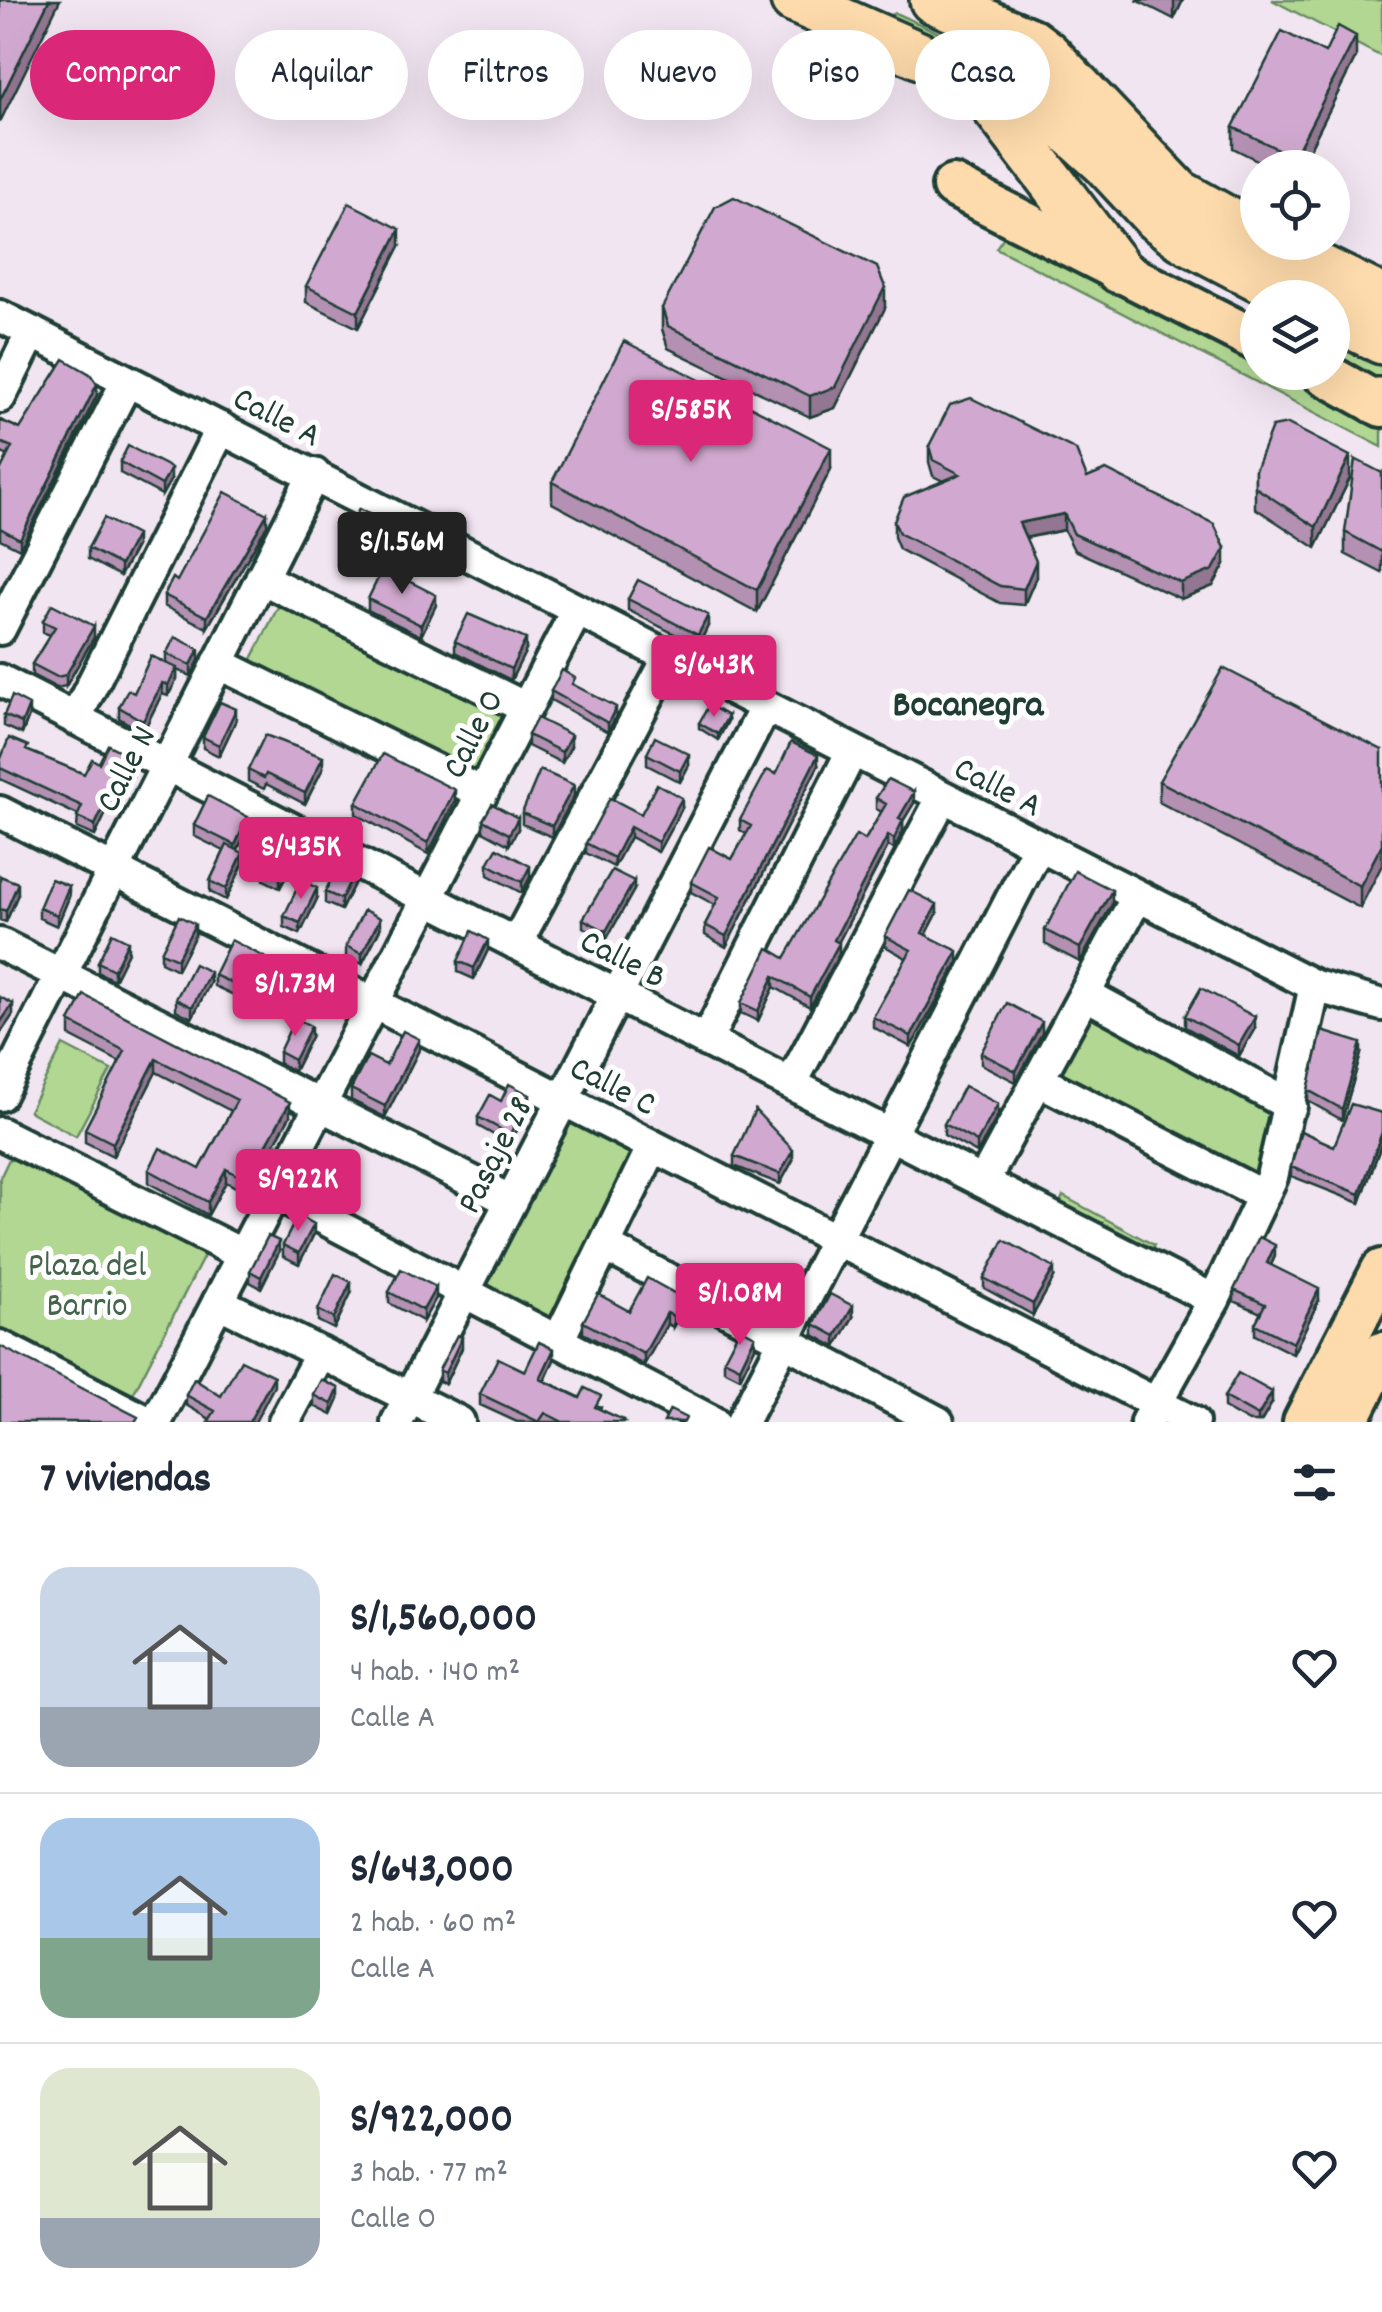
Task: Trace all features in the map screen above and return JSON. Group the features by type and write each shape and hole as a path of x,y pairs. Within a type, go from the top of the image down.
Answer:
{"highway":[{"path":"794,0 915,54"},
{"path":"934,0 1030,41 1046,53 1179,193 1240,227"},
{"path":"1050,114 1104,162 1156,218 1183,238 1264,280"},
{"path":"1004,120 1120,270"},
{"path":"1305,260 1382,298"},
{"path":"1350,325 1382,341"}],"main road":[{"path":"953,186 1240,332"},
{"path":"1350,387 1380,403"},
{"path":"1304,1422 1382,1270"},
{"path":"1347,1422 1382,1353"}],"street":[{"name":"Calle A","path":"0,316 1315,986 1382,1005"},
{"path":"0,396 32,332"},
{"path":"0,629 127,380"},
{"path":"75,718 221,428"},
{"name":"Calle N","path":"4,1077 60,976 314,474"},
{"path":"261,578 526,708"},
{"name":"Calle O","path":"156,1422 576,612"},
{"path":"516,944 668,659"},
{"path":"218,663 482,793"},
{"name":"Calle B","path":"0,680 1214,1300"},
{"name":"Pasaje 28","path":"403,1410 766,706"},
{"path":"706,1040 852,750"},
{"path":"791,1084 942,798"},
{"name":"Calle C","path":"0,812 836,1240 1152,1413 1193,1422"},
{"path":"742,1422 1038,847"},
{"path":"983,1182 1137,897"},
{"path":"0,944 510,1202"},
{"path":"1152,1413 1214,1300 1263,1196 1291,1106 1315,986"},
{"path":"1084,994 1291,1106"},
{"path":"1040,1080 1263,1196"},
{"path":"0,1134 243,1254"},
{"path":"558,1341 654,1146"},
{"path":"274,1193 714,1422"},
{"path":"605,1246 938,1422"},
{"path":"218,1302 321,1353 403,1410 459,1422"},
{"path":"0,1346 148,1422"},
{"path":"284,1422 321,1353"}],"green space":[{"path":"1272,0 1382,0 1382,57"},
{"path":"895,13 933,30 915,30 915,35 880,19"},
{"path":"1005,235 1240,346 1240,374 996,248"},
{"path":"1350,346 1382,361 1382,382 1350,368"},
{"path":"1271,390 1332,390 1382,428 1382,447"},
{"path":"282,599 511,711 477,779 248,667"},
{"path":"1089,1010 1283,1111 1263,1180 1054,1079"},
{"path":"63,1045 111,1070 76,1136 29,1111"},
{"path":"557,1112 639,1155 552,1332 469,1292"},
{"name":"Plaza del Barrio","path":"12,1153 207,1250 130,1400 0,1331 0,1178"},
{"path":"1063,1196 1154,1245 1148,1258 1057,1210"}],"building":[{"path":"0,0 49,0 34,30 30,30 30,39 0,100"},
{"path":"1338,26 1356,36 1298,150 1280,150 1233,127 1282,31 1325,53"},
{"path":"734,197 877,267 885,287 835,387 810,396 668,326 662,308 715,207"},
{"path":"349,203 400,229 358,312 306,286"},
{"path":"624,341 831,448 757,590 552,482"},
{"path":"64,359 90,374 97,384 20,539 0,528 0,471 12,447 0,442 0,420 20,429"},
{"path":"971,398 1076,450 1087,478 1106,470 1214,524 1225,548 1213,570 1181,583 1074,534 1064,514 1019,523 1036,561 1024,589 1000,586 899,533 894,521 904,497 960,474 933,460 929,446 950,405"},
{"path":"1288,424 1350,456 1316,527 1255,487 1255,470 1272,427"},
{"path":"128,446 171,468 162,485 120,462"},
{"path":"1355,459 1382,473 1382,552 1345,532"},
{"path":"225,492 267,514 207,617 164,595 173,578 177,581"},
{"path":"359,509 375,517 359,547 344,540"},
{"path":"104,518 136,535 120,565 88,548"},
{"path":"383,568 436,595 421,625 368,599"},
{"path":"638,580 708,615 698,635 628,599"},
{"path":"52,604 94,626 66,675 57,677 32,664 55,627 43,621"},
{"path":"468,614 526,639 511,669 455,641"},
{"path":"175,637 199,649 191,665 166,654"},
{"path":"151,656 177,668 168,685 162,683 143,721 119,707 128,690 134,693"},
{"path":"1223,668 1382,750 1382,844 1360,886 1159,781"},
{"path":"562,670 575,678 572,684 616,707 608,723 551,691"},
{"path":"12,696 29,705 22,723 4,715"},
{"path":"220,702 236,709 219,745 203,737"},
{"path":"709,705 728,716 718,734 699,723"},
{"path":"537,718 571,735 562,752 528,735"},
{"path":"265,735 323,757 305,793 266,774 264,778 248,770"},
{"path":"655,737 689,754 680,771 647,754"},
{"path":"9,738 28,746 26,750 84,774 92,759 99,763 108,745 136,759 131,768 124,764 95,825 77,817 82,806 0,768"},
{"path":"791,742 818,755 726,936 705,925 719,897 691,882 709,847 732,859 751,826 740,820 767,770 776,774"},
{"path":"383,754 455,790 428,843 356,803"},
{"path":"540,770 574,785 552,826 522,813"},
{"path":"888,779 914,792 899,818 903,820 894,839 888,835 834,940 839,943 810,997 774,976 758,1011 741,1003 768,948 785,958 856,835 865,840 886,804 876,798"},
{"path":"657,784 682,798 658,842 630,827 614,858 586,843 610,798 641,814"},
{"path":"208,796 248,817 235,845 194,825"},
{"path":"492,804 518,818 509,834 483,820"},
{"path":"282,834 298,842 280,877 264,869"},
{"path":"227,845 243,853 226,889 210,881"},
{"path":"497,848 530,866 522,882 488,864"},
{"path":"339,863 355,871 341,899 325,892"},
{"path":"612,870 634,881 606,931 583,919"},
{"path":"1075,871 1112,890 1080,948 1045,930"},
{"path":"0,876 18,883 6,911 0,909"},
{"path":"51,879 69,886 57,915 39,908"},
{"path":"301,880 317,888 300,923 284,916"},
{"path":"909,890 937,904 922,933 958,951 911,1036 873,1017 911,950 885,936"},
{"path":"364,910 380,918 362,954 346,946"},
{"path":"179,916 195,924 177,959 161,952"},
{"path":"472,931 488,940 474,968 458,961"},
{"path":"112,933 128,941 114,970 98,962"},
{"path":"231,940 274,962 258,995 214,975"},
{"path":"194,964 210,972 192,1007 176,999"},
{"path":"1201,988 1255,1017 1239,1045 1185,1016"},
{"path":"84,995 290,1102 247,1180 226,1169 208,1202 149,1170 160,1148 200,1169 237,1100 156,1059 113,1143 85,1129 125,1051 70,1022"},
{"path":"0,997 13,1004 0,1023"},
{"path":"1007,1003 1042,1022 1016,1071 981,1053"},
{"path":"295,1018 311,1026 294,1060 279,1052"},
{"path":"403,1031 419,1039 385,1106 351,1089 368,1056 386,1065"},
{"path":"1322,1031 1361,1043 1342,1109 1308,1090"},
{"path":"509,1084 530,1095 510,1134 478,1117 490,1095 501,1101"},
{"path":"964,1086 998,1104 977,1142 944,1124"},
{"path":"1351,1104 1382,1113 1382,1132 1360,1194 1291,1167 1301,1131 1334,1146"},
{"path":"755,1110 793,1150 780,1174 734,1156"},
{"path":"339,1159 355,1167 341,1195 325,1187"},
{"path":"298,1215 314,1224 299,1253 283,1245"},
{"path":"268,1236 279,1241 261,1277 250,1271"},
{"path":"1259,1237 1275,1245 1267,1263 1319,1289 1293,1343 1255,1324 1265,1304 1234,1290"},
{"path":"1004,1240 1054,1268 1033,1304 984,1278"},
{"path":"401,1269 436,1287 423,1310 389,1292"},
{"path":"335,1274 351,1282 334,1318 318,1310"},
{"path":"647,1278 683,1298 673,1316 667,1313 644,1354 583,1322 598,1294 629,1311"},
{"path":"830,1294 853,1306 836,1336 814,1324"},
{"path":"740,1328 755,1336 740,1367 724,1359"},
{"path":"457,1335 462,1337 445,1373 439,1370"},
{"path":"539,1342 554,1349 540,1379 580,1398 585,1388 601,1396 595,1407 623,1420 563,1422 545,1413 539,1422 480,1394 498,1358 525,1371"},
{"path":"0,1346 138,1417 135,1422 0,1422"},
{"path":"241,1360 274,1376 249,1422 208,1422 215,1411 186,1395 194,1379 221,1396"},
{"path":"1238,1373 1272,1392 1258,1416 1224,1397"},
{"path":"322,1380 339,1388 332,1404 314,1395"},
{"path":"670,1410 686,1418 684,1422 664,1422"}],"district":[{"name":"Bocanegra","path":"968,702"}]}
